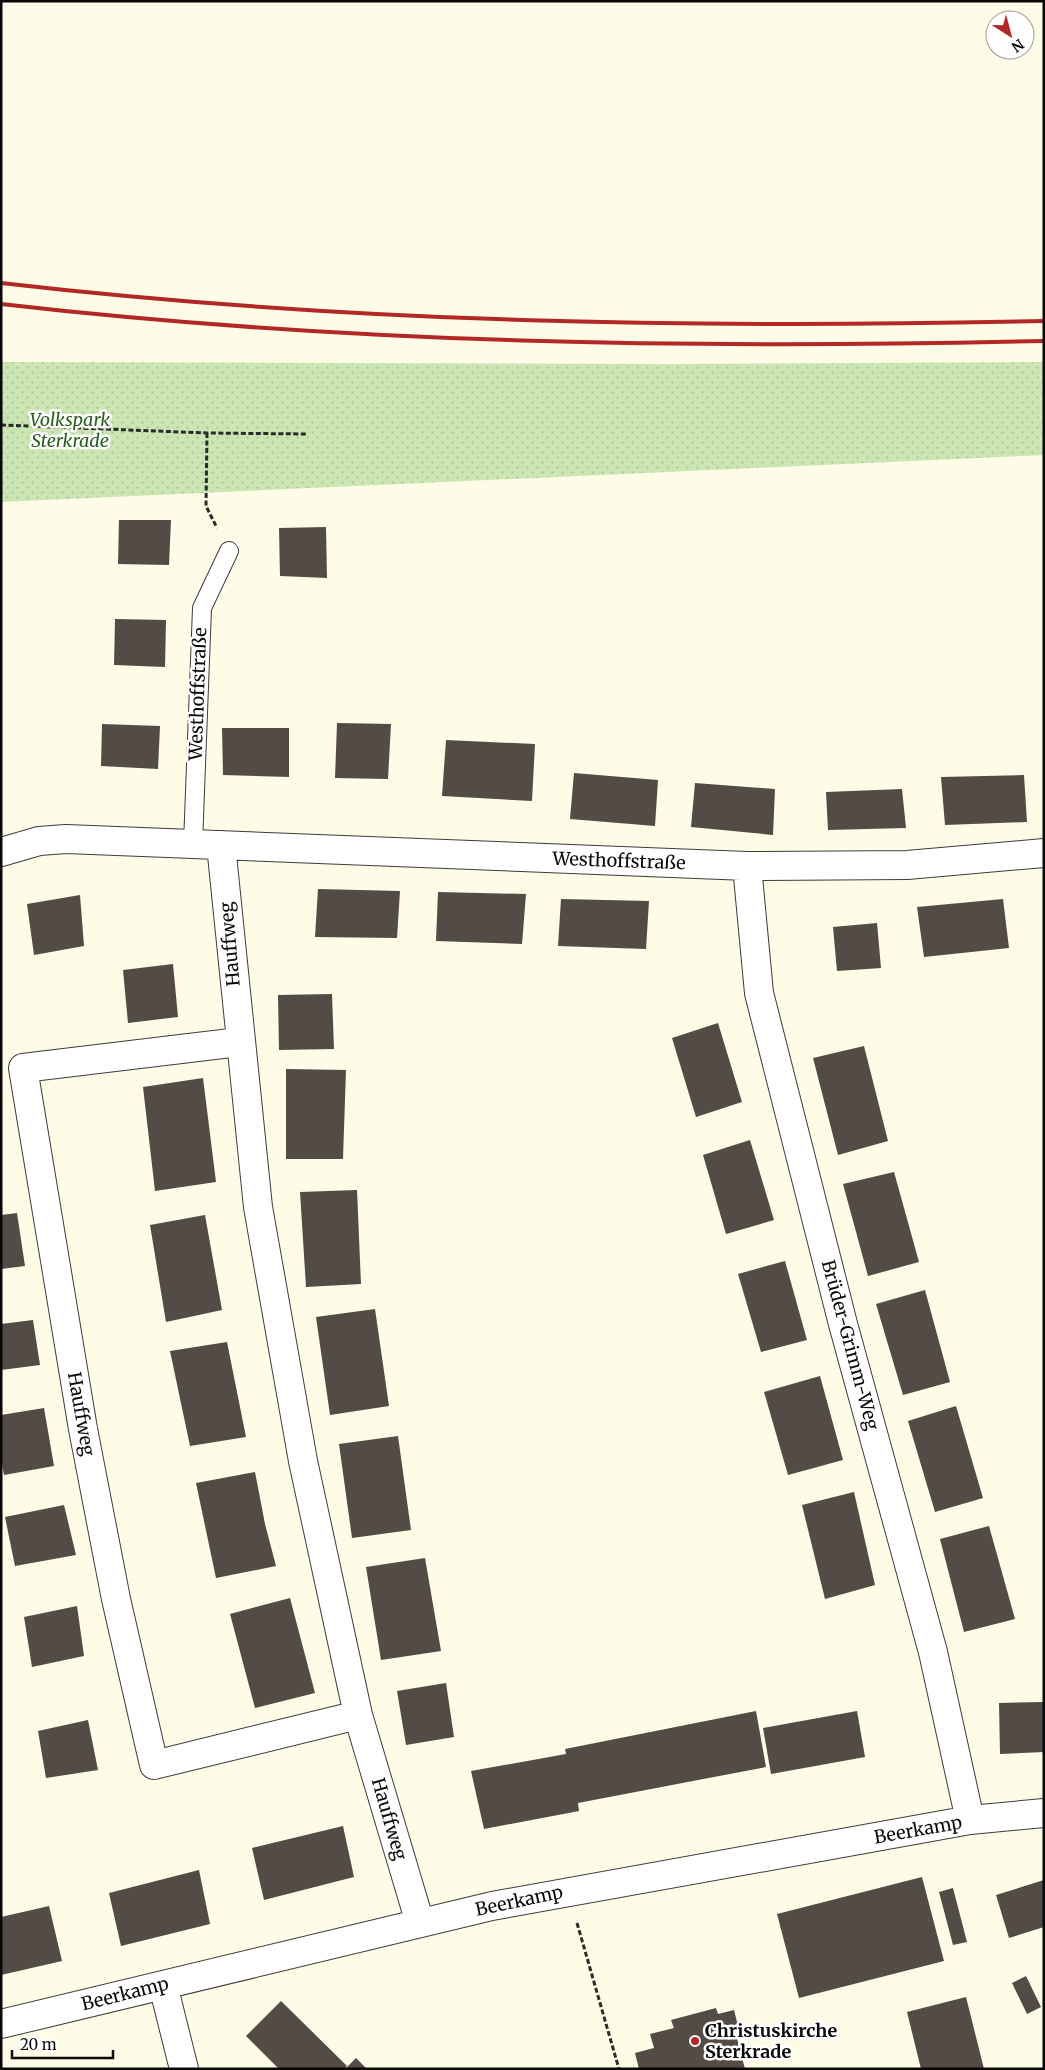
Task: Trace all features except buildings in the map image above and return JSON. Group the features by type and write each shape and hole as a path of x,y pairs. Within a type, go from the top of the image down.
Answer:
{"street":[{"name":"Westhoffstraße","path":"1,852 39,842 66,839 747,866 908,865 1044,853"},
{"name":"Hauffweg","path":"221,845 239,1042 258,1207 303,1461 358,1715 420,1923"},
{"name":"Brüder-Grimm-Weg","path":"747,866 759,993 844,1324 933,1652 970,1820"},
{"name":"Hauffweg","path":"239,1042 23,1068 83,1428 116,1599 154,1765 358,1715"},
{"name":"Beerkamp","path":"1,2024 420,1923 568,1891 970,1820 1044,1813"},
{"path":"163,1985 184,2069"}],"lane":[{"name":"Westhoffstraße","path":"193,844 202,608 229,551"}],"path":[{"path":"1,425 207,433 307,434"},
{"path":"207,433 206,506 229,551"},
{"path":"568,1891 618,2069"}],"green space":[{"name":"Volkspark Sterkrade","path":"1,362 671,364 1044,362 1044,455 1,502"}],"railway":[{"path":"1,283 261,307 391,315 522,320 783,324 1044,321"},
{"path":"1,304 261,328 522,340 783,344 1044,341"}],"place":[{"name":"Christuskirche Sterkrade","path":"695,2041"}]}
